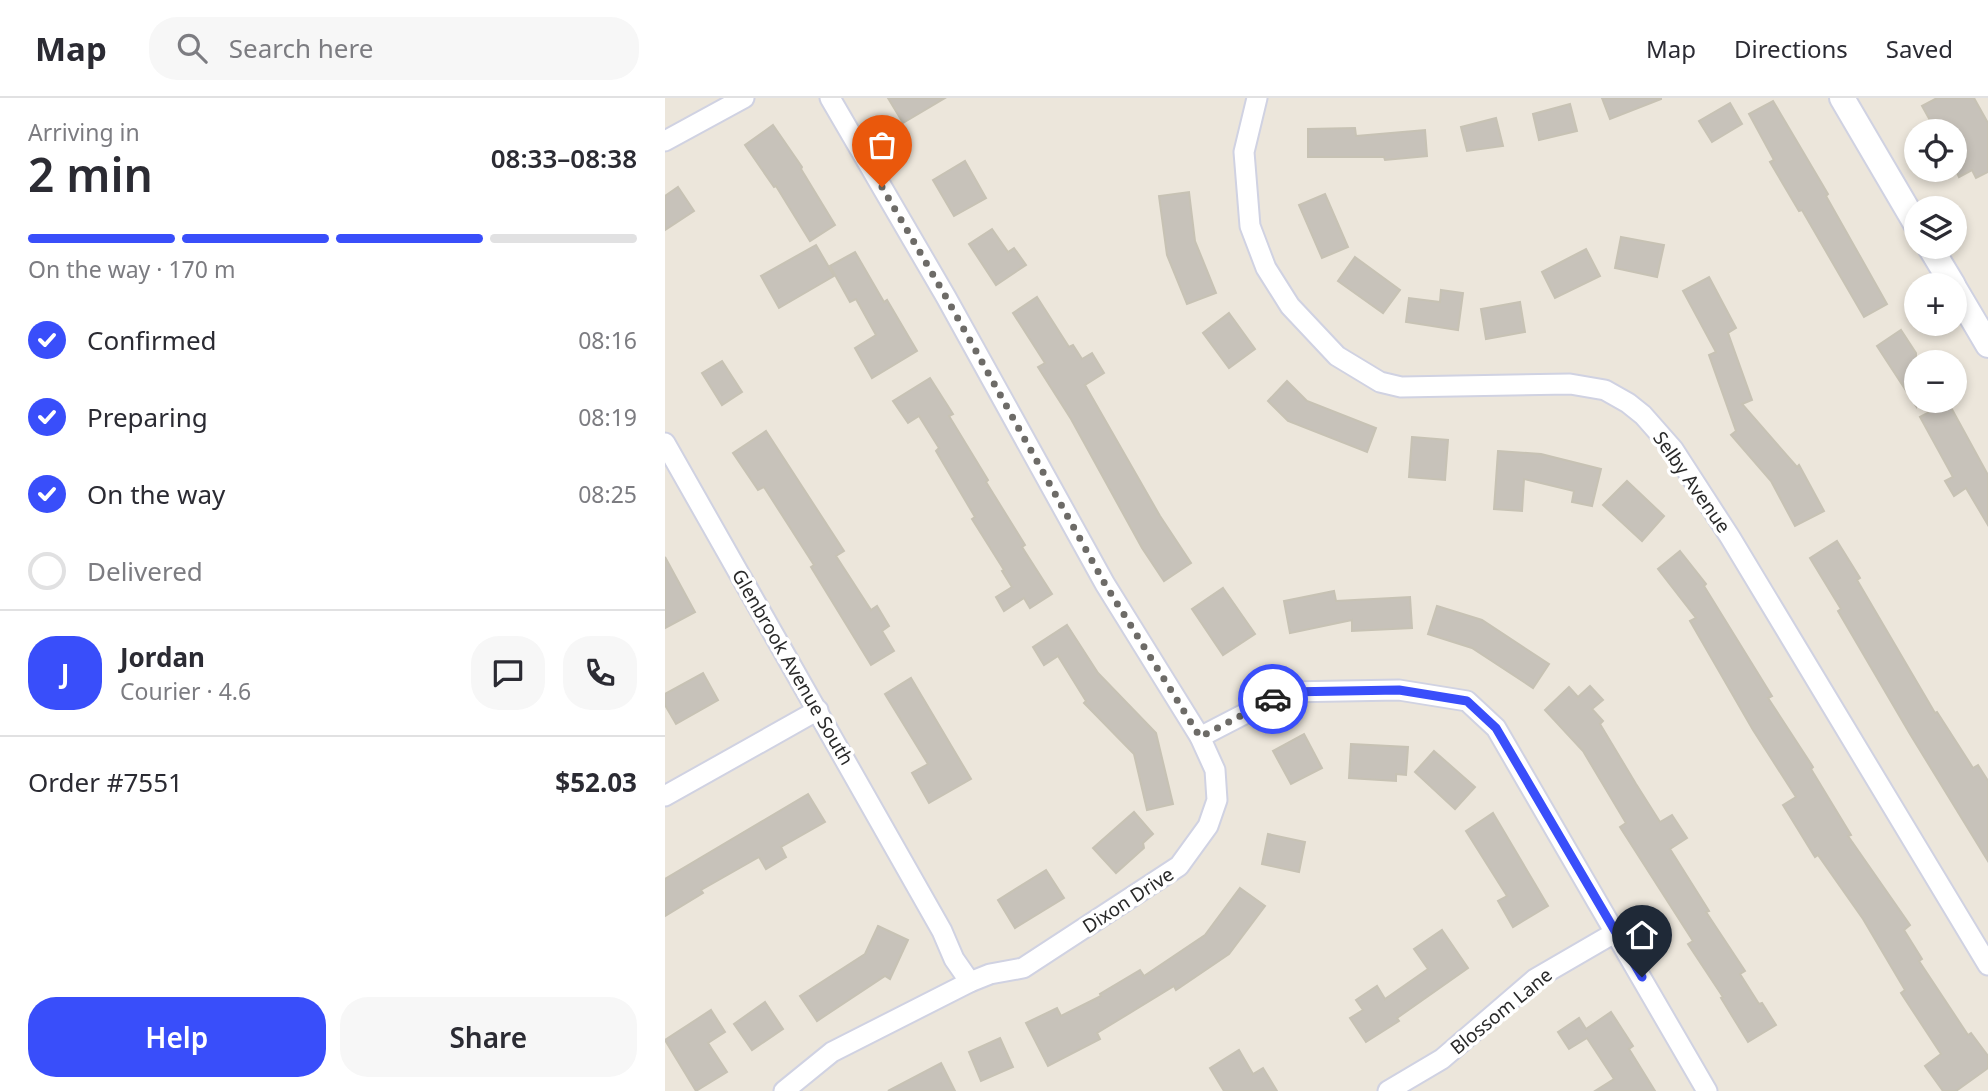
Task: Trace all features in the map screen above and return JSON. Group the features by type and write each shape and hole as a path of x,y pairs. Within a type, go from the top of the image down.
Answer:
{"street":[{"path":"665,141 744,98"},
{"name":"Dixon Drive","path":"784,1091 832,1052 970,982 990,974 1023,968 1179,866 1207,825 1217,800 1215,771 1200,737 1105,584 946,297 830,98"},
{"name":"Selby Avenue","path":"1257,98 1244,152 1250,226 1266,268 1290,306 1337,356 1380,382 1401,387 1570,384 1605,390 1643,415 1673,449 1730,537 1988,965"},
{"path":"1842,98 1904,204"},
{"path":"1967,309 1988,345"},
{"name":"Glenbrook Avenue South","path":"665,443 942,930 954,959 970,982"},
{"path":"1200,737 1287,692 1399,690 1467,701 1496,728 1707,1091"},
{"path":"665,796 818,710"},
{"name":"Blossom Lane","path":"1388,1091 1442,1059 1535,979 1616,932"}],"building":[{"path":"888,98 945,98 903,123"},
{"path":"1602,98 1661,98 1661,99 1610,119"},
{"path":"1937,98 1974,98 1988,123 1988,172 1976,178 1972,170 1967,173 1967,119 1929,119 1922,106"},
{"path":"1773,101 1828,194 1826,196 1887,304 1864,317 1802,210 1799,211 1770,162 1774,160 1749,114"},
{"path":"1730,103 1742,124 1712,142 1699,121"},
{"path":"1570,104 1577,131 1539,140 1533,114"},
{"path":"1496,118 1503,146 1467,151 1461,127"},
{"path":"773,125 802,167 835,225 810,241 776,186 774,187 745,145"},
{"path":"1355,128 1356,136 1425,130 1427,156 1385,160 1384,157 1308,157 1308,129"},
{"path":"965,161 986,198 954,216 933,180"},
{"path":"678,187 694,211 665,230 665,196"},
{"path":"1189,192 1195,241 1216,293 1187,304 1167,255 1159,196"},
{"path":"1325,194 1348,247 1322,258 1299,205"},
{"path":"992,229 1008,252 1014,248 1026,265 996,285 969,244"},
{"path":"1621,237 1664,245 1657,277 1615,268"},
{"path":"816,245 834,276 779,308 761,276"},
{"path":"1586,249 1600,276 1555,298 1542,272"},
{"path":"855,252 917,351 872,378 855,348 876,335 856,299 850,302 830,266"},
{"path":"1355,257 1400,290 1383,313 1338,281"},
{"path":"1709,277 1736,328 1728,333 1752,400 1742,404 1797,467 1799,465 1824,511 1795,526 1771,481 1731,435 1736,431 1709,355 1716,352 1683,291"},
{"path":"1441,290 1463,293 1458,330 1406,322 1409,298 1440,302"},
{"path":"1037,297 1069,347 1073,345 1082,359 1092,353 1104,373 1085,385 1160,516 1191,563 1164,581 1142,548 1071,419 1038,367 1045,363 1013,313"},
{"path":"1520,302 1525,332 1486,339 1481,309"},
{"path":"1229,313 1255,349 1229,368 1203,333"},
{"path":"1901,330 1914,350 1904,350 1904,388 1877,346"},
{"path":"722,361 742,392 722,405 702,373"},
{"path":"930,378 953,414 949,416 988,480 986,482 1025,545 1022,547 1052,594 1030,608 1024,598 1004,611 996,597 1012,587 1002,571 1004,570 972,519 975,517 936,451 939,448 919,416 908,423 893,401"},
{"path":"1287,381 1307,401 1376,428 1367,452 1288,421 1268,401"},
{"path":"1927,413 1954,413 1988,475 1988,525 1966,488 1954,496 1945,481 1953,477 1920,417"},
{"path":"766,431 844,551 836,556 871,610 877,606 889,626 882,631 894,651 871,665 811,567 814,565 764,487 758,490 733,453"},
{"path":"1412,437 1448,440 1445,480 1409,477"},
{"path":"1498,451 1541,454 1601,469 1592,506 1572,502 1574,491 1524,479 1522,511 1494,509"},
{"path":"1627,481 1664,516 1642,541 1603,505"},
{"path":"1837,541 1935,713 1937,712 1973,768 1978,765 1988,781 1988,861 1910,734 1810,558"},
{"path":"1680,551 1706,584 1704,586 1772,696 1768,698 1813,767 1811,769 1851,835 1848,836 1910,925 1904,930 1922,959 1919,961 1968,1035 1971,1033 1988,1056 1988,1068 1956,1091 1943,1091 1925,1066 1941,1054 1901,993 1905,990 1863,919 1818,855 1815,857 1783,805 1796,797 1753,730 1690,621 1696,618 1658,569"},
{"path":"665,557 695,612 665,628"},
{"path":"1223,588 1255,634 1223,655 1192,609"},
{"path":"1334,591 1336,601 1410,597 1412,628 1352,631 1352,620 1290,633 1284,601"},
{"path":"1437,606 1482,620 1549,664 1533,688 1472,648 1428,634"},
{"path":"1067,625 1098,673 1156,733 1173,804 1147,810 1134,754 1084,703 1086,701 1058,656 1044,665 1033,647"},
{"path":"703,673 718,700 676,724 665,705 665,694"},
{"path":"911,678 971,779 929,803 912,773 928,764 885,694"},
{"path":"1590,686 1603,700 1592,709 1603,721 1600,724 1660,822 1672,815 1687,838 1670,849 1709,911 1706,912 1745,971 1740,974 1776,1025 1748,1042 1721,998 1723,997 1688,944 1693,941 1620,827 1626,823 1583,751 1545,710 1569,687 1578,697"},
{"path":"1304,734 1322,768 1291,784 1273,751"},
{"path":"1351,744 1408,747 1406,775 1396,774 1396,781 1349,778"},
{"path":"1434,751 1475,787 1455,809 1415,772"},
{"path":"808,794 825,822 781,847 786,857 766,869 759,857 701,890 703,893 665,916 665,879"},
{"path":"1134,812 1153,834 1143,843 1144,848 1116,873 1093,848"},
{"path":"1493,813 1548,906 1513,927 1498,901 1507,896 1466,831"},
{"path":"1268,834 1305,842 1299,872 1262,864"},
{"path":"1046,870 1064,898 1015,928 998,900"},
{"path":"1240,888 1265,906 1229,954 1176,990 1174,986 1097,1033 1100,1039 1048,1066 1026,1023 1057,1008 1061,1016 1101,996 1100,994 1140,970 1144,976 1205,935"},
{"path":"878,926 908,940 890,979 885,976 817,1021 800,996 865,954"},
{"path":"1442,930 1468,968 1397,1018 1399,1021 1366,1042 1350,1018 1363,1010 1356,1000 1377,986 1385,999 1428,969 1414,949"},
{"path":"765,1002 783,1029 752,1050 734,1024"},
{"path":"711,1010 725,1032 708,1043 727,1072 696,1091 665,1040"},
{"path":"1611,1012 1633,1046 1629,1049 1655,1091 1595,1091 1614,1079 1587,1038 1569,1049 1558,1032 1579,1018 1586,1029"},
{"path":"1000,1038 1013,1067 981,1081 969,1052"},
{"path":"1239,1050 1253,1074 1263,1068 1277,1091 1224,1091 1210,1068"},
{"path":"941,1063 955,1091 888,1091"}],"way so far":[{"path":"882,187 1105,584 1200,737 1273,699"}],"route":[{"path":"1273,699 1287,692 1399,690 1467,701 1496,728 1642,977"}]}
